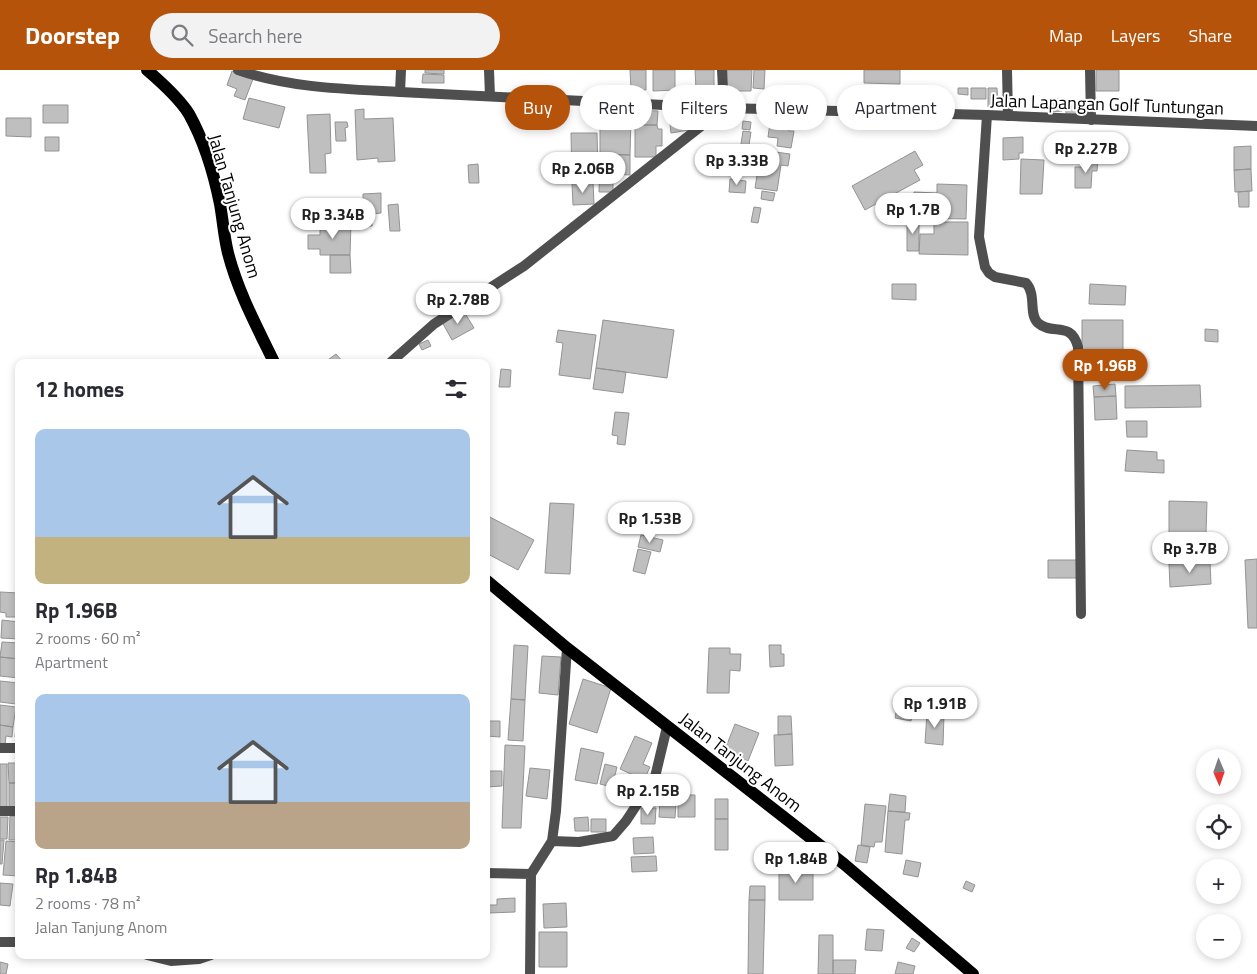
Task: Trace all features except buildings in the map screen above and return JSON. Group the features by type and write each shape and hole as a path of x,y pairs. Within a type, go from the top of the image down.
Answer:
{"main road":[{"name":"Jalan Tanjung Anom","path":"147,70 180,103 188,114 200,140 220,204 225,238 235,276 249,312 272,359"},
{"name":"Jalan Tanjung Anom","path":"490,583 666,727 844,864 973,974"}],"street":[{"name":"Jalan Lapangan Golf Tuntungan","path":"238,70 297,83 351,89 662,105"},
{"path":"400,92 401,70"},
{"path":"489,70 490,96"},
{"path":"722,70 723,85"},
{"path":"1007,70 1008,116"},
{"path":"1090,70 1091,120"},
{"name":"Jalan Lapangan Golf Tuntungan","path":"746,109 987,115 1257,126"},
{"path":"987,115 979,237 985,267 995,277 1026,283 1032,292 1034,315 1037,323 1068,331 1075,337 1078,347 1082,614"},
{"path":"394,359 434,324 524,266 696,130"},
{"path":"530,974 531,874 552,840 556,811 567,648"},
{"path":"552,840 579,842 612,836 626,821 655,777 666,727"},
{"path":"0,748 15,748"},
{"path":"0,812 15,811"},
{"path":"490,873 531,874"},
{"path":"0,942 15,942"},
{"path":"163,959 171,961 200,959"}]}
